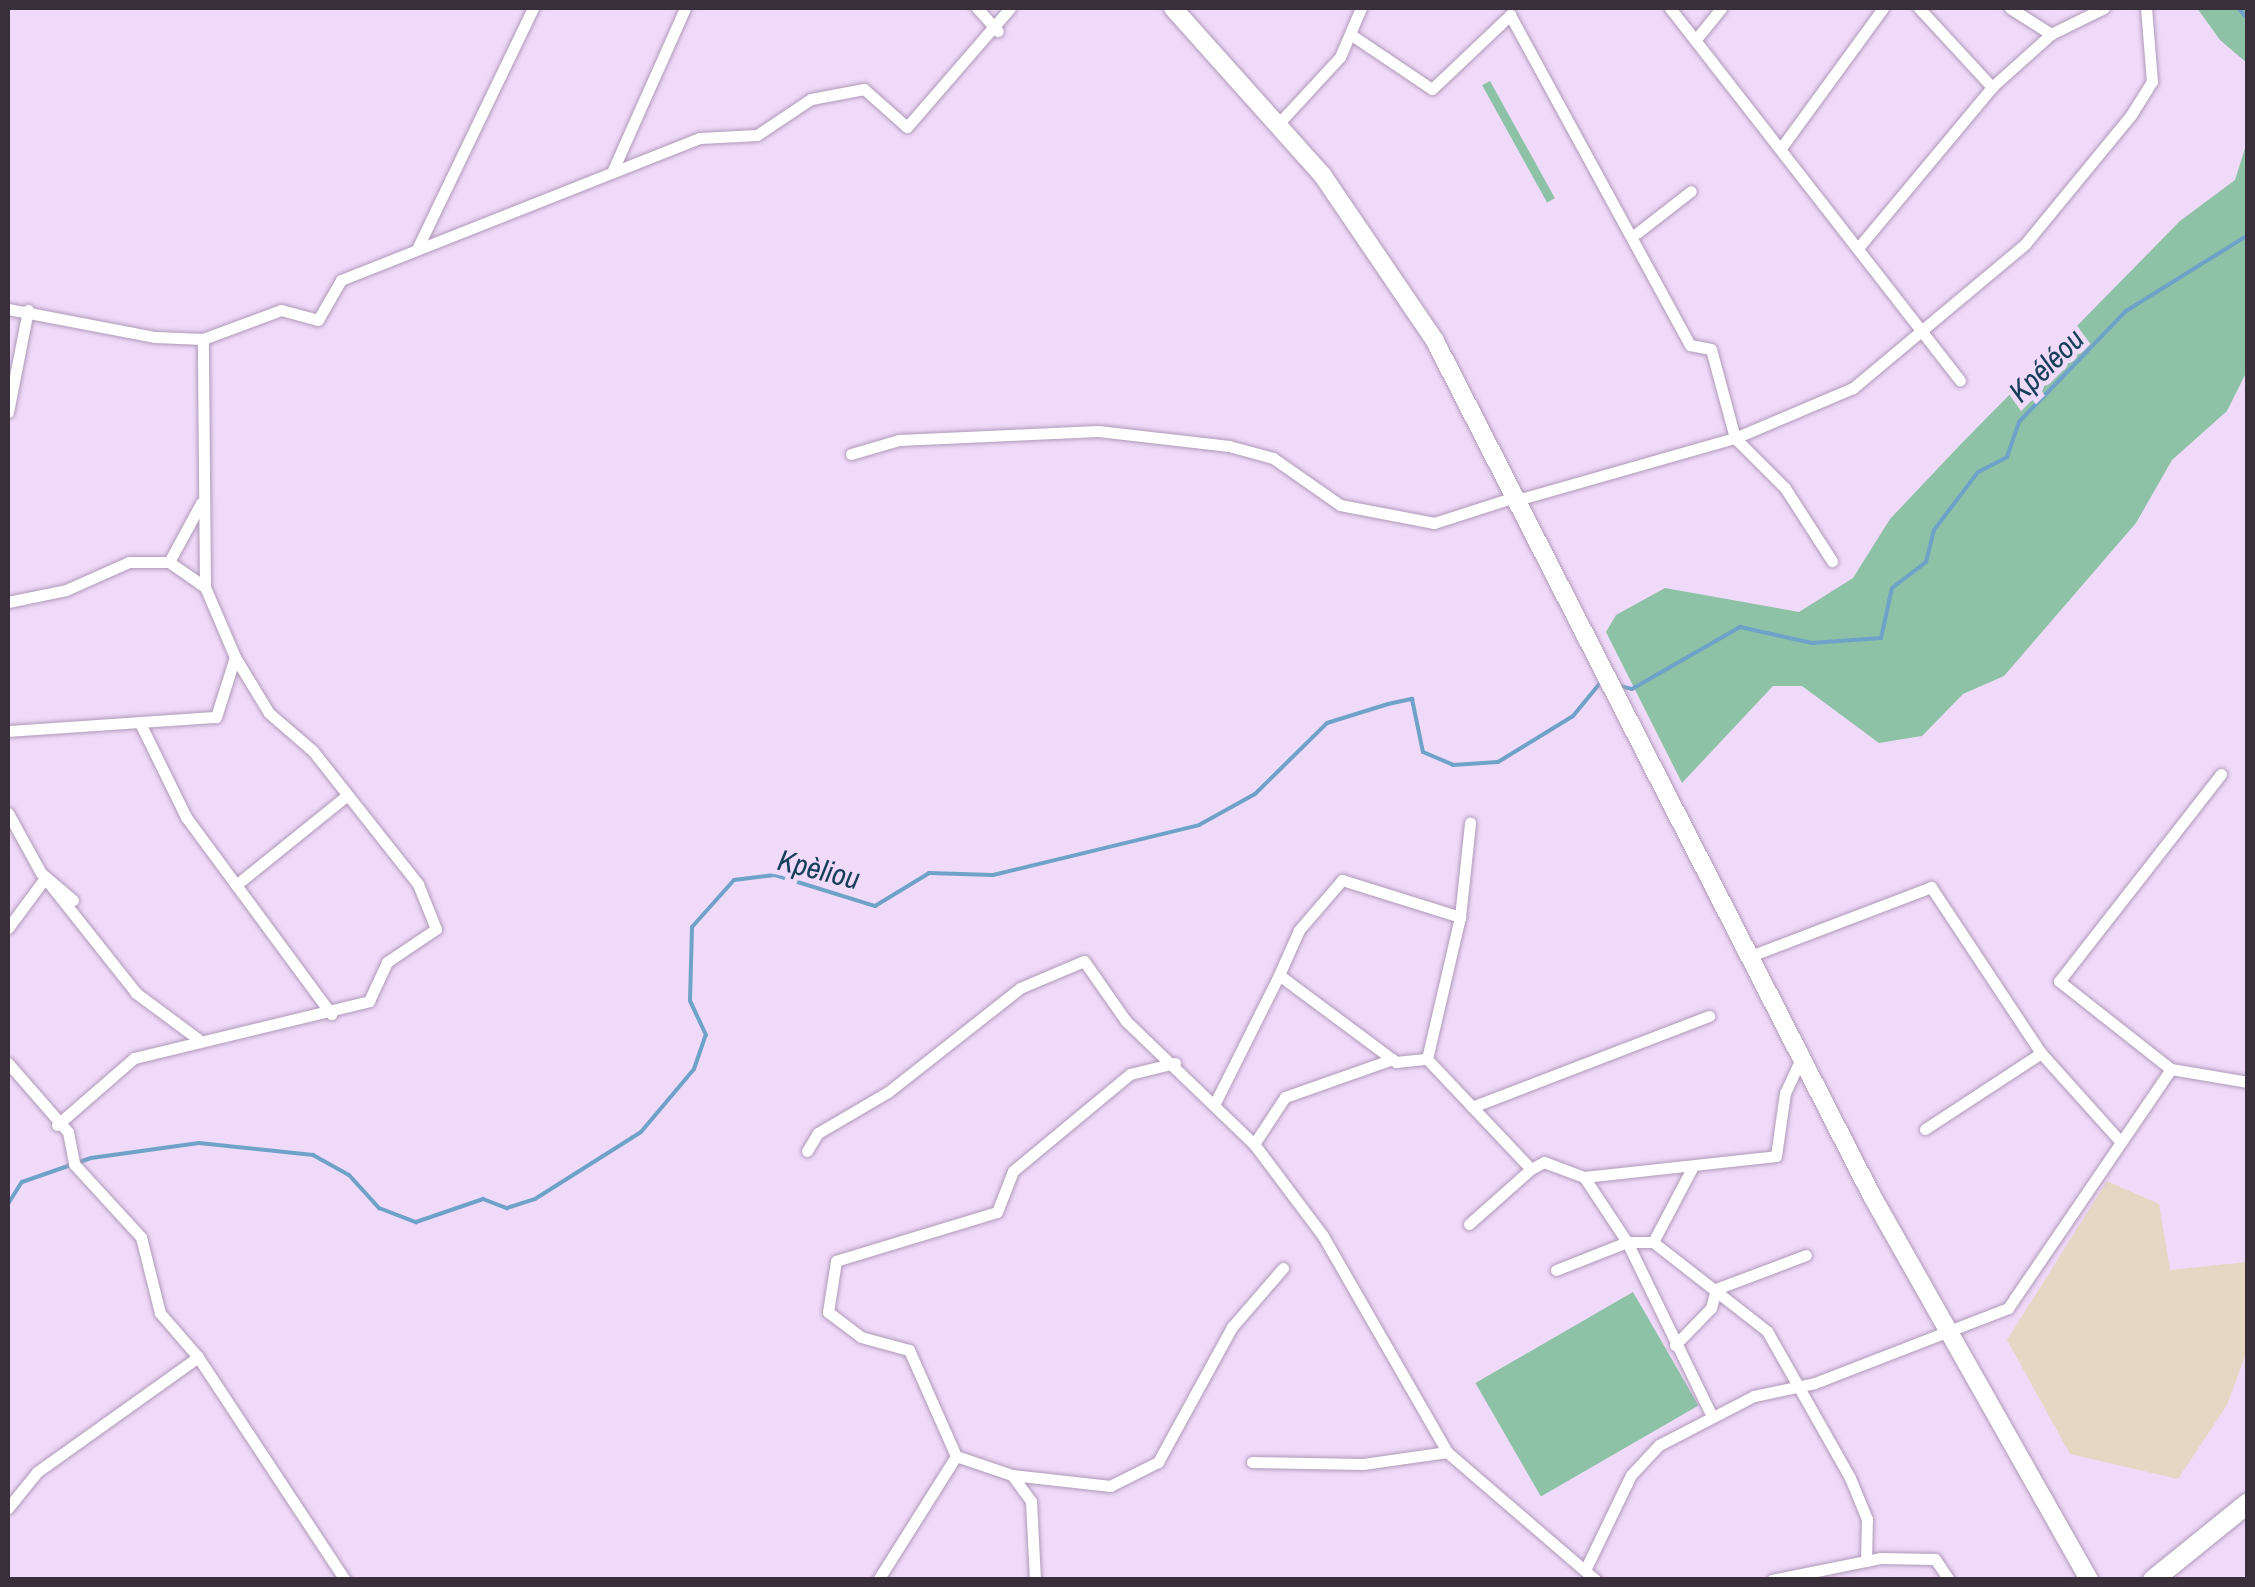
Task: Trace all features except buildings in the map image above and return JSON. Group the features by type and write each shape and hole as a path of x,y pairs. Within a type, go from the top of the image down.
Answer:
{"highway":[{"path":"2154,1580 2248,1503"}],"main road":[{"path":"1173,8 1279,123 1426,327 1632,719 1748,957 1948,1336 2089,1580"}],"street":[{"path":"418,247 533,8"},
{"path":"613,170 685,8"},
{"path":"976,8 998,32"},
{"path":"8,308 203,339 280,310 318,320 341,280 700,138 757,135 790,109 841,92 864,89 907,127 998,32 1010,8"},
{"path":"1279,123 1353,36 1361,8"},
{"path":"1670,8 1960,381"},
{"path":"1697,38 1720,8"},
{"path":"1781,148 1883,8"},
{"path":"1918,8 1992,87"},
{"path":"2010,8 2051,34"},
{"path":"1858,248 1992,87 2051,34 2104,8"},
{"path":"851,454 899,440 1114,432 1229,446 1272,458 1340,505 1434,523 1735,438 1853,388 1918,326 2025,244 2131,115 2152,82 2146,8"},
{"path":"1353,36 1432,88 1510,15 1637,233 1690,344 1711,349 1735,438 1785,488 1832,561"},
{"path":"1637,233 1691,192"},
{"path":"8,412 28,310"},
{"path":"57,1125 134,1058 198,1039 331,1014 369,1001 387,962 436,930 418,884 345,796 313,750 269,713 236,657 205,588 201,502 203,339"},
{"path":"169,562 201,502"},
{"path":"8,602 66,590 129,562 169,562 205,588"},
{"path":"8,731 216,717 236,657"},
{"path":"140,723 186,817 331,1014"},
{"path":"2220,774 2060,981 2171,1069 2248,1082"},
{"path":"236,885 345,796"},
{"path":"8,813 46,878 136,994 198,1039"},
{"path":"1426,1059 1460,917 1470,823"},
{"path":"46,878 73,900"},
{"path":"8,928 46,878"},
{"path":"1215,1103 1299,930 1342,880 1460,917"},
{"path":"1748,957 1931,888 2041,1053 2119,1140"},
{"path":"808,1150 818,1133 888,1092 1020,988 1084,962 1126,1021 1175,1063 1254,1144 1323,1236 1448,1452 1596,1580"},
{"path":"1279,975 1393,1059"},
{"path":"1472,1107 1709,1016"},
{"path":"1925,1129 2041,1053"},
{"path":"1470,1224 1544,1162 1584,1177 1692,1168 1781,1152 1785,1092 1801,1058"},
{"path":"1254,1144 1285,1097 1393,1059 1426,1059 1531,1169"},
{"path":"1175,1063 1130,1074 1013,1171 997,1212 836,1261 828,1312 861,1337 909,1350 956,1456 1012,1475 1110,1486 1137,1480 1158,1462 1232,1327 1283,1268"},
{"path":"8,1064 73,1139 74,1164 141,1237 160,1313 198,1357 345,1580"},
{"path":"1586,1568 1631,1476 1659,1445 1712,1416 1948,1336 2008,1308 2171,1069"},
{"path":"1653,1242 1692,1168"},
{"path":"1584,1177 1627,1242 1712,1416"},
{"path":"1556,1270 1627,1242 1653,1242 1767,1332 1793,1386 1850,1478 1867,1520 1866,1561"},
{"path":"1716,1289 1806,1255"},
{"path":"1676,1345 1712,1308 1716,1289"},
{"path":"8,1508 37,1472 198,1357"},
{"path":"1252,1462 1363,1464 1448,1452"},
{"path":"878,1580 956,1456"},
{"path":"1012,1475 1031,1501 1034,1580"},
{"path":"1772,1580 1866,1561 1935,1559 1949,1580"}],"shaded area":[{"path":"2107,1181 2159,1204 2170,1270 2247,1262 2247,1351 2227,1405 2178,1479 2070,1454 2007,1340"}],"green space":[{"path":"2197,8 2247,8 2247,63 2220,40"},
{"path":"1490,81 1555,198 1547,203 1482,85"},
{"path":"2247,142 2247,371 2227,411 2172,460 2136,523 2004,676 1963,694 1922,736 1879,743 1802,686 1773,686 1682,783 1606,632 1616,615 1665,588 1799,612 1853,578 1890,519 1960,445 2180,221 2235,180"},
{"path":"1633,1292 1698,1405 1541,1496 1475,1383"}],"waterway":[{"name":"Kpéléou","path":"2238,8 2248,19"},
{"name":"Kpéléou","path":"1620,686 1632,689 1740,627 1812,643 1881,638 1892,588 1926,562 1934,530 1978,472 2007,457 2019,422 2126,311 2248,235"},
{"name":"Kpèliou","path":"8,1204 22,1182 91,1158 199,1143 313,1155 349,1175 379,1208 416,1222 483,1199 507,1208 535,1199 641,1132 694,1069 706,1035 690,1000 692,927 734,880 775,875 875,906 929,873 993,875 1199,825 1255,794 1327,723 1388,704 1412,699 1423,752 1453,765 1498,762 1573,716 1601,682"}]}
